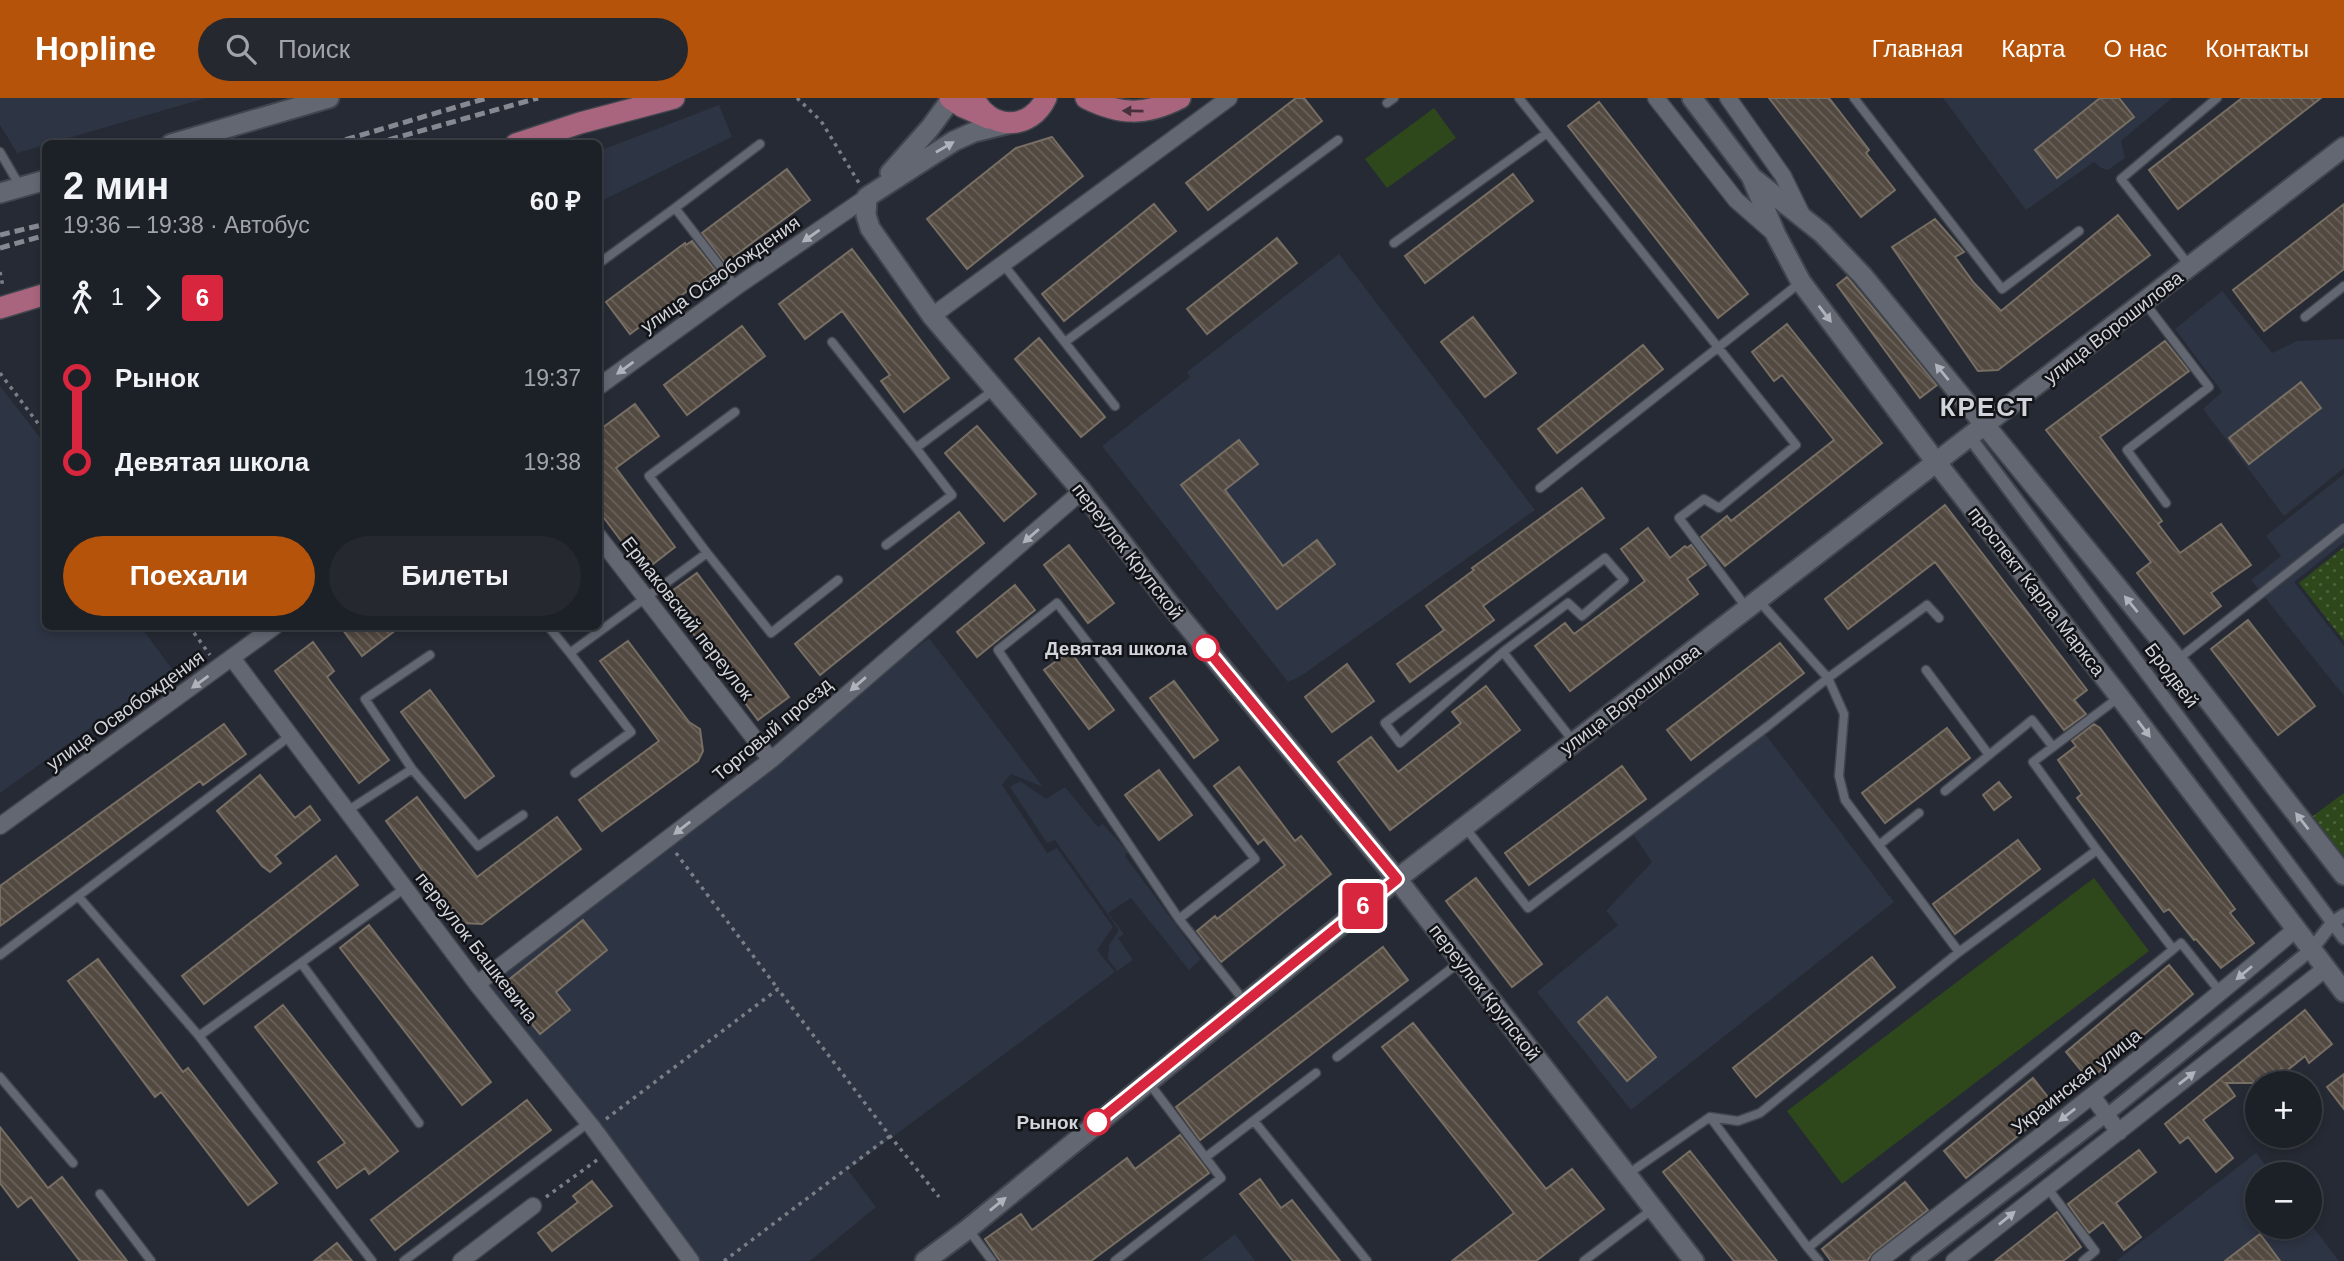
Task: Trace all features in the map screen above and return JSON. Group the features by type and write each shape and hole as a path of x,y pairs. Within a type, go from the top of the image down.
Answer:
{"main road":[{"path":"528,140 579,123 674,98"},
{"path":"951,98 963,107 999,121 1024,121 1045,102"},
{"path":"974,98 977,106 999,121"},
{"path":"1086,98 1102,106 1133,112 1148,111 1180,98"},
{"path":"0,308 42,295"}],"street":[{"path":"185,140 329,98"},
{"path":"867,197 930,128 951,98"},
{"path":"932,316 1229,98"},
{"path":"1656,98 1736,200 1776,235"},
{"name":"проспект Карла Маркса","path":"1692,98 1751,176 1822,233 1863,276 1977,430 2177,660 2344,875"},
{"path":"1728,98 1783,176 1802,217"},
{"path":"867,197 937,151 999,121"},
{"name":"улица Ворошилова","path":"925,1261 1464,826 2344,147"},
{"name":"проспект Карла Маркса","path":"1751,176 1776,235 1801,282 1936,462 2119,696 2344,992"},
{"path":"0,193 42,181"},
{"name":"улица Освобождения","path":"602,384 867,197"},
{"name":"переулок Крупской","path":"867,197 866,215 870,228 932,316 1082,491 1168,602 1397,879 1694,1261"},
{"name":"Бродвей","path":"1977,430 2344,938"},
{"name":"Торговый проезд","path":"477,984 771,760 1082,491"},
{"name":"Ермаковский переулок","path":"602,541 771,760"},
{"name":"улица Освобождения","path":"0,826 270,630"},
{"name":"переулок Башкевича","path":"226,663 290,736 477,984 591,1126 691,1261"},
{"path":"1917,1261 2107,1115 2312,949 2332,923 2344,915"},
{"name":"Украинская улица","path":"1879,1261 2092,1096 2297,929"},
{"path":"1954,1261 2325,969"},
{"path":"2092,1096 2119,1132"},
{"path":"461,1261 533,1206"}],"lane":[{"path":"1519,98 1796,445 1719,508 1704,499 1679,518 1753,605 1828,678 1844,714 1839,776 1845,800 1959,953"},
{"path":"1854,98 2002,289 2079,231"},
{"path":"2191,267 2121,179 2217,98"},
{"path":"1394,243 1547,133"},
{"path":"1065,342 1338,140"},
{"path":"602,261 760,144"},
{"path":"0,152 21,188"},
{"path":"675,208 736,288"},
{"path":"1003,264 1115,405"},
{"path":"1539,488 1801,282"},
{"path":"2305,317 2344,286"},
{"path":"2145,303 2209,387 2127,450 2166,503"},
{"path":"832,342 952,495 886,545"},
{"path":"916,448 995,389"},
{"path":"735,412 649,475 771,634 838,580"},
{"path":"2177,660 2344,528"},
{"path":"602,630 707,553"},
{"path":"1605,558 1624,580 1582,615 1568,603 1503,652 1400,743 1385,723 1605,558"},
{"path":"1179,919 1255,859 1058,603 998,650 1179,919 1245,1002"},
{"path":"1464,826 1528,908 1927,605 1939,618"},
{"path":"551,630 631,732 575,773"},
{"path":"570,653 602,630"},
{"path":"1503,652 1574,742"},
{"path":"430,655 365,699 412,769 478,846 523,815"},
{"path":"1926,670 1989,755"},
{"path":"2119,696 2033,762 2173,949"},
{"path":"1945,791 2032,720 2053,747"},
{"path":"0,955 290,736"},
{"path":"347,811 412,769"},
{"path":"1879,845 1919,813"},
{"path":"1629,1174 1710,1117 1738,1121 1760,1113 1959,953 2097,850"},
{"path":"199,1036 405,888"},
{"path":"78,896 199,1036 372,1261"},
{"path":"1808,1248 2181,943 2221,993"},
{"path":"1337,1056 1461,961"},
{"path":"301,963 419,1123"},
{"path":"1206,1157 1316,1073"},
{"path":"0,1077 73,1163"},
{"path":"1115,1261 1221,1178 1147,1081"},
{"path":"1710,1117 1819,1261"},
{"path":"1254,1121 1367,1261"},
{"path":"404,1261 591,1126"},
{"path":"2046,1186 2095,1251 2083,1261"},
{"path":"100,1194 151,1261"},
{"path":"1584,1261 1654,1208"},
{"path":"968,1228 992,1261"}],"path":[{"path":"797,98 821,121 867,197"},
{"path":"0,373 42,429"},
{"path":"193,630 226,663"},
{"path":"666,840 890,1136 939,1196"},
{"path":"591,1126 778,989"},
{"path":"724,1261 890,1136"},
{"path":"533,1206 610,1151"}],"shaded area":[{"path":"0,98 206,98 62,140 42,140 42,146 17,153 0,125"},
{"path":"1943,98 2172,98 2121,141 2125,158 2108,170 2094,162 2026,210"},
{"path":"719,105 732,137 602,201 602,150"},
{"path":"1339,254 1535,510 1301,676 1288,682 1102,446 1190,377 1187,372"},
{"path":"2222,291 2272,353 2297,341 2344,339 2344,468 2284,516 2203,409 2222,392 2175,329"},
{"path":"0,386 42,440 42,630 143,630 172,669 0,793"},
{"path":"2344,474 2344,542 2294,582 2344,646 2344,696 2251,580 2281,556 2266,536"},
{"path":"929,638 1043,787 1011,774 1002,785 1047,853 1057,848 1113,927 1097,950 1115,972 848,1170 876,1207 810,1261 691,1261 477,984"},
{"path":"1765,734 1894,902 1631,1110 1537,992 1618,925 1606,911 1652,862 1633,834"},
{"path":"1020,781 1046,799 1065,787 1098,827 1103,824 1128,852 1125,856 1201,959 1189,970 1131,898 1108,913 1124,934 1118,938 1133,960 1117,971 1108,959 1109,945 1119,930 1055,840 1047,843 1010,787"},
{"path":"2256,1153 2263,1162 2245,1162 2245,1239 2322,1239 2339,1261 2116,1261"},
{"path":"1235,1234 1255,1261 1200,1261"}],"green space":[{"path":"1434,108 1456,138 1387,188 1365,159"},
{"path":"2344,547 2344,641 2299,583"},
{"path":"2344,793 2344,856 2313,816"},
{"path":"2094,878 2149,951 1842,1184 1787,1111"}],"building":[{"path":"1296,98 1304,98 1322,121 1208,210 1186,183"},
{"path":"1769,98 1829,98 1869,150 1866,153 1895,190 1861,217"},
{"path":"2100,98 2119,98 2134,117 2057,178 2035,150"},
{"path":"2242,98 2321,98 2178,209 2149,170"},
{"path":"1599,102 1748,294 1718,318 1568,126"},
{"path":"1052,137 1083,176 967,269 927,219 1016,148"},
{"path":"787,169 810,200 725,263 702,233"},
{"path":"1513,174 1533,201 1425,283 1405,256"},
{"path":"1154,204 1176,231 1064,321 1042,294"},
{"path":"2344,204 2344,269 2264,331 2233,290"},
{"path":"2118,215 2150,255 1998,370 1978,371 1892,247 1935,219 1964,252 1955,257 1974,283 2001,311"},
{"path":"1277,238 1297,263 1207,334 1187,309"},
{"path":"692,241 715,270 630,334 606,302 685,243 686,245"},
{"path":"852,249 949,378 904,412 881,381 890,375 842,311 805,339 779,304"},
{"path":"1847,277 1937,385 1920,398 1837,285"},
{"path":"1473,317 1516,373 1485,397 1441,342"},
{"path":"1787,324 1882,443 1725,566 1701,537 1727,516 1731,521 1834,440 1782,375 1774,381 1752,352"},
{"path":"742,326 765,356 687,415 664,385"},
{"path":"1039,338 1105,417 1081,437 1015,359"},
{"path":"2165,341 2189,371 2100,437 2162,521 2158,524 2180,553 2221,524 2251,565 2211,593 2221,606 2184,634 2137,573 2151,562 2046,430"},
{"path":"1643,345 1663,369 1557,453 1538,429"},
{"path":"2301,382 2321,408 2249,464 2229,438"},
{"path":"635,404 659,436 616,468 675,547 644,571 602,515 602,428"},
{"path":"977,426 1036,494 1004,521 945,453"},
{"path":"1239,440 1258,464 1225,490 1283,566 1317,540 1335,564 1277,609 1181,485"},
{"path":"1582,488 1604,518 1483,606 1494,620 1410,682 1397,664 1444,630 1426,606 1474,570 1472,568"},
{"path":"1945,505 2087,690 2074,700 2086,714 2064,730 1935,562 1848,629 1825,599"},
{"path":"959,512 984,543 820,675 795,644"},
{"path":"1648,528 1670,558 1685,546 1687,548 1691,545 1706,565 1687,579 1698,594 1570,691 1535,646 1565,623 1574,634 1645,581 1621,549"},
{"path":"1069,545 1114,603 1088,623 1044,565"},
{"path":"697,573 789,697 758,720 665,596"},
{"path":"1015,585 1035,610 977,657 957,632"},
{"path":"2248,620 2315,706 2278,735 2211,649"},
{"path":"343,630 396,630 362,656"},
{"path":"628,641 689,722 700,729 703,751 698,761 602,831 579,800 659,741 600,661"},
{"path":"313,642 334,671 327,677 389,760 359,783 275,671"},
{"path":"1780,643 1804,673 1691,760 1667,730"},
{"path":"1070,651 1114,710 1089,729 1044,670"},
{"path":"1347,664 1374,701 1332,732 1305,697"},
{"path":"1174,681 1218,740 1194,758 1150,698"},
{"path":"1486,686 1520,730 1390,830 1338,762 1371,737 1398,772 1461,723 1452,712"},
{"path":"430,690 494,776 465,798 401,712"},
{"path":"224,724 246,754 203,785 200,781 0,926 0,886"},
{"path":"2094,724 2100,728 2235,909 2230,913 2254,943 2221,968 2169,909 2164,912 2077,798 2082,794 2058,760 2076,746 2072,741"},
{"path":"1947,728 1970,758 1885,823 1862,793"},
{"path":"1622,766 1646,799 1529,885 1505,853"},
{"path":"1239,767 1295,841 1301,836 1331,874 1221,962 1197,931 1215,916 1217,919 1285,865 1264,839 1258,844 1214,786"},
{"path":"1159,770 1192,815 1159,840 1125,795"},
{"path":"260,775 295,818 310,806 320,820 275,856 281,863 270,872 262,866 217,811"},
{"path":"1999,782 2011,797 1994,810 1983,795"},
{"path":"417,797 477,877 557,817 581,849 482,924 461,923 386,821"},
{"path":"2018,840 2040,869 1955,934 1933,904"},
{"path":"336,856 358,885 204,1004 182,976"},
{"path":"1476,878 1542,964 1512,987 1446,901"},
{"path":"583,920 607,950 556,992 570,1010 540,1034 501,986"},
{"path":"369,925 491,1082 462,1105 340,948"},
{"path":"1383,947 1408,980 1200,1140 1176,1107"},
{"path":"1872,957 1895,987 1756,1097 1733,1068"},
{"path":"98,959 183,1072 188,1068 277,1183 248,1205 161,1092 155,1097 68,981"},
{"path":"2169,965 2193,994 2089,1080 2066,1052"},
{"path":"1607,997 1656,1057 1627,1081 1578,1022"},
{"path":"283,1005 398,1151 369,1174 365,1168 337,1188 318,1162 345,1143 255,1027"},
{"path":"2305,1010 2332,1044 2309,1063 2305,1056 2286,1071 2245,1071 2245,1083 2226,1083 2235,1096 2203,1120 2233,1158 2216,1172 2188,1137 2180,1143 2165,1124"},
{"path":"1413,1023 1546,1189 1572,1169 1604,1209 1536,1261 1452,1261 1514,1213 1382,1047"},
{"path":"2344,1074 2344,1109 2327,1087"},
{"path":"2033,1078 2055,1106 1966,1178 1944,1151"},
{"path":"527,1100 551,1130 395,1250 371,1220"},
{"path":"0,1127 48,1188 62,1177 127,1261 80,1261 31,1197 18,1207 0,1183"},
{"path":"1180,1135 1209,1173 1091,1261 1000,1261 985,1239 1021,1214 1032,1230 1127,1158 1135,1169"},
{"path":"2139,1150 2156,1172 2116,1203 2141,1237 2124,1250 2103,1222 2089,1233 2068,1204"},
{"path":"1690,1151 1777,1261 1734,1261 1663,1172"},
{"path":"1260,1179 1281,1208 1292,1200 1340,1261 1293,1261 1240,1194"},
{"path":"592,1181 612,1206 552,1251 538,1233 578,1202 573,1196"},
{"path":"1905,1182 1928,1210 1873,1253 1867,1261 1831,1261 1822,1249"},
{"path":"2057,1212 2081,1247 2063,1261 1995,1261"},
{"path":"2254,1239 2264,1239 2280,1261 2225,1261"},
{"path":"337,1243 352,1261 314,1261"}],"railway":[{"path":"345,140 487,98"},
{"path":"388,140 538,98"},
{"path":"0,235 42,225"},
{"path":"0,248 42,236"}],"bus line":[{"name":"6","path":"1097,1122 1397,879 1206,648"}],"place":[{"name":"Девятая школа","path":"1206,648"},
{"name":"Рынок","path":"1097,1122"}],"district":[{"name":"КРЕСТ","path":"1987,407"}]}
